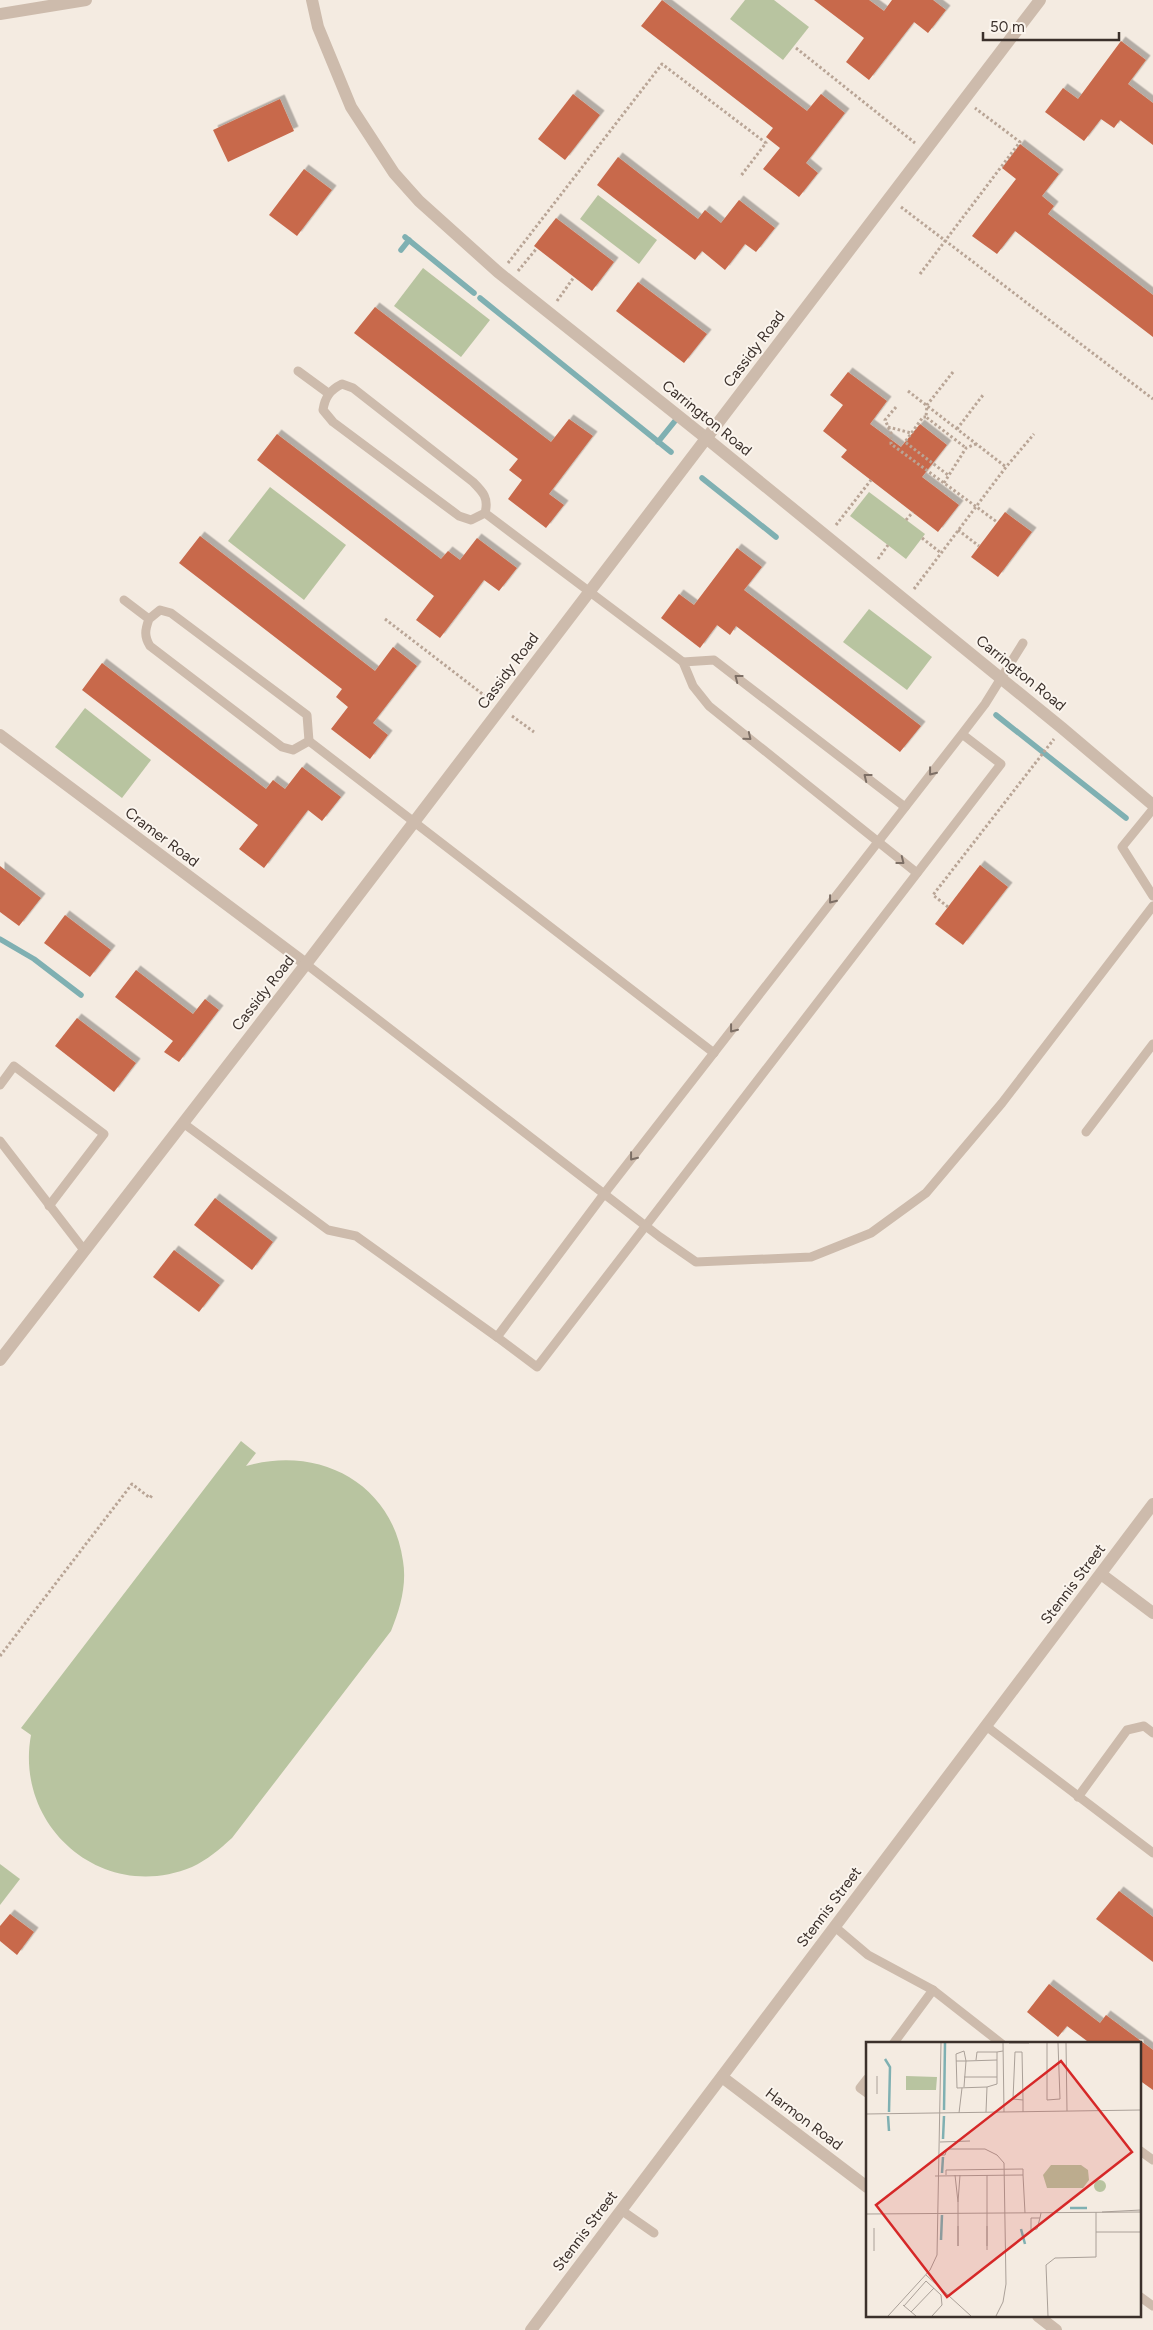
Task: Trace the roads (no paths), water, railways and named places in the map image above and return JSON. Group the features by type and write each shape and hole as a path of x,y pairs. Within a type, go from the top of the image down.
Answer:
{"street":[{"path":"0,14 86,0"},
{"name":"Carrington Road","path":"312,0 318,27 351,107 394,173 419,201 510,282 906,600 1153,805"},
{"name":"Cassidy Road","path":"0,1360 306,964 1040,0"},
{"name":"Cramer Road","path":"0,735 306,964"},
{"name":"Stennis Street","path":"531,2330 1153,1504"},
{"path":"1101,1574 1153,1613"},
{"name":"Harmon Road","path":"722,2077 866,2186"},
{"path":"1041,2318 1056,2330"}],"lane":[{"path":"298,371 328,393"},
{"path":"342,384 353,388 473,482 485,494 488,503 485,513 471,520 460,516 333,422 323,410 324,400 328,393 342,384"},
{"path":"485,513 683,662 693,686 709,706 917,873"},
{"path":"124,600 149,619"},
{"path":"309,740 293,750 282,747 150,646 146,639 145,630 149,619 160,610 171,613 307,715 309,740 714,1052"},
{"path":"497,1337 604,1194 985,704 1023,643"},
{"path":"683,662 714,660 905,807"},
{"path":"183,1123 328,1230 356,1236 537,1367 1001,764 962,734"},
{"path":"1153,809 1122,847 1153,896"},
{"path":"306,964 604,1194 696,1262 811,1257 871,1233 926,1193 1002,1103 1153,906"},
{"path":"1086,1132 1153,1044"},
{"path":"0,1085 14,1066 104,1134 49,1206"},
{"path":"0,1141 84,1250"},
{"path":"986,1726 1153,1854"},
{"path":"1078,1797 1127,1730 1144,1726 1153,1733"},
{"path":"835,1927 868,1955 933,1990 999,2042"},
{"path":"894,2042 933,1990"},
{"path":"866,2080 860,2088 866,2092"},
{"path":"1140,2151 1153,2160"},
{"path":"621,2210 654,2233"},
{"path":"1140,2297 1153,2306"}],"waterway":[{"path":"405,237 474,293"},
{"path":"401,250 409,240"},
{"path":"480,298 671,452"},
{"path":"658,442 679,416"},
{"path":"702,478 776,537"},
{"path":"996,715 1126,818"},
{"path":"0,939 34,959 81,995"}]}
